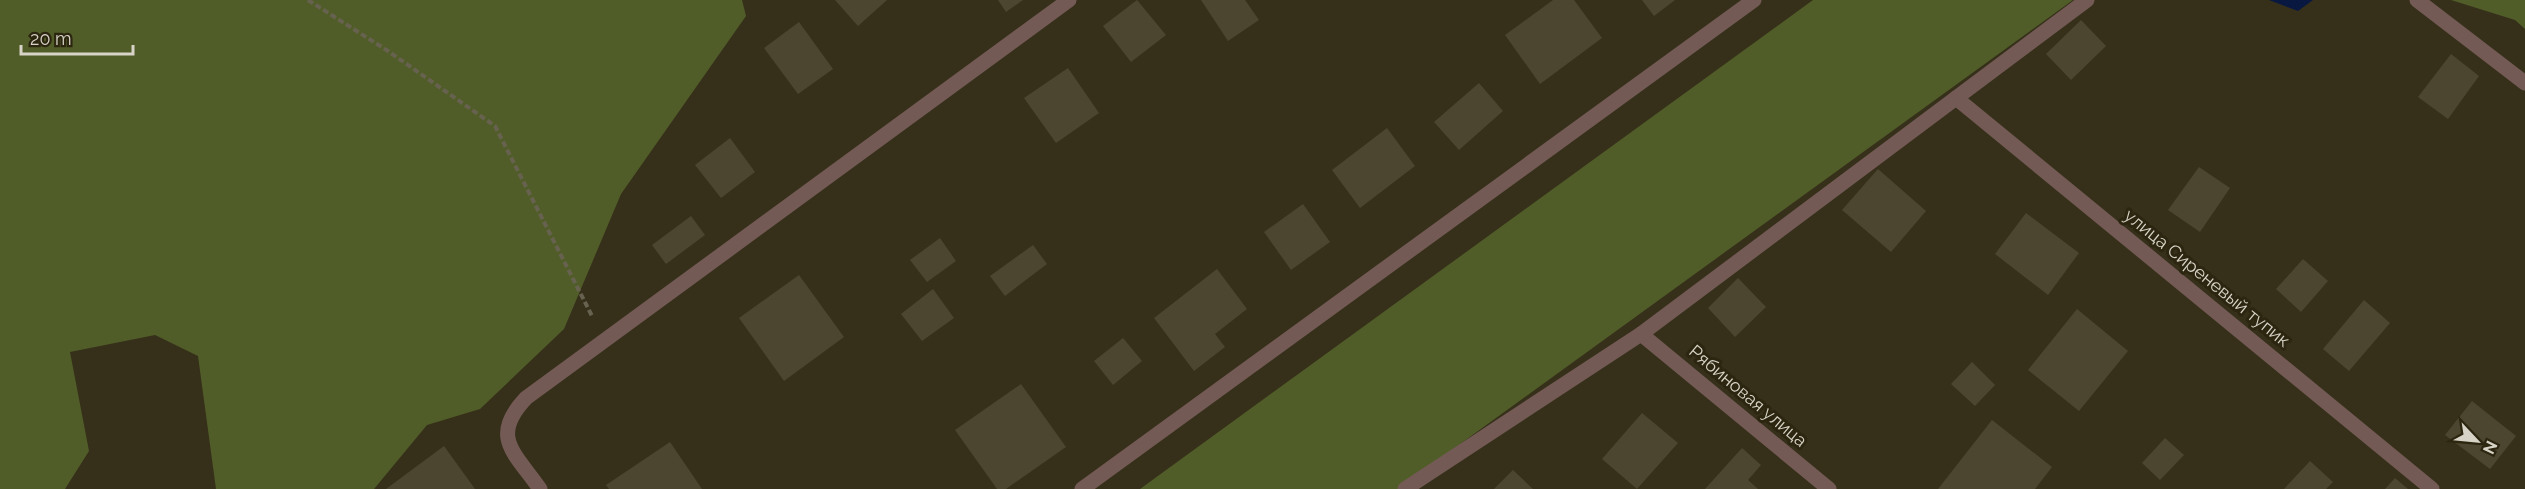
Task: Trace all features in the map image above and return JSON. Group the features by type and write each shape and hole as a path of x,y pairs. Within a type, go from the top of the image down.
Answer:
{"street":[{"path":"540,489 508,444 506,430 512,413 526,398 1070,0"},
{"path":"1082,489 1754,0"},
{"path":"1406,489 1641,334 2087,0"},
{"path":"2417,0 2525,83"},
{"name":"улица Сиреневый тупик","path":"1956,98 2432,489"},
{"name":"Рябиновая улица","path":"1641,334 1829,489"}],"path":[{"path":"308,0 388,51 495,126 604,341"}],"green space":[{"path":"0,0 742,0 746,16 621,194 564,329 480,409 427,425 374,489 216,489 198,356 155,335 70,352 89,451 65,489 0,489"},
{"path":"1813,0 2073,0 1398,489 1140,489"},
{"path":"2451,0 2525,0 2525,29 2515,20"}],"water":[{"path":"2269,0 2313,0 2298,11"}],"building":[{"path":"835,0 887,0 858,26"},
{"path":"998,0 1023,0 1006,12"},
{"path":"1137,0 1166,35 1131,62 1103,26"},
{"path":"1201,0 1245,0 1259,20 1228,41"},
{"path":"1553,0 1574,0 1602,38 1540,84 1505,35"},
{"path":"1642,0 1675,0 1654,16"},
{"path":"2081,20 2106,46 2071,80 2046,54"},
{"path":"799,22 833,69 798,94 764,48"},
{"path":"2451,54 2479,76 2448,119 2418,97"},
{"path":"1068,68 1099,113 1056,143 1024,98"},
{"path":"1479,83 1503,111 1459,150 1434,122"},
{"path":"1387,128 1415,166 1360,208 1332,170"},
{"path":"730,138 755,172 721,198 695,165"},
{"path":"2199,167 2230,188 2200,232 2168,210"},
{"path":"1878,169 1926,211 1891,252 1842,210"},
{"path":"1303,204 1330,242 1291,270 1264,232"},
{"path":"2026,213 2079,253 2048,295 1995,254"},
{"path":"691,216 705,235 666,264 652,245"},
{"path":"940,238 956,261 927,282 910,260"},
{"path":"1033,245 1047,264 1005,296 990,276"},
{"path":"2303,259 2328,281 2301,312 2276,289"},
{"path":"1217,269 1247,309 1215,334 1225,347 1194,371 1154,318"},
{"path":"799,275 844,337 784,381 739,318"},
{"path":"1738,278 1766,307 1735,337 1708,308"},
{"path":"933,289 954,318 922,341 901,314"},
{"path":"2364,300 2390,323 2349,371 2323,349"},
{"path":"2077,309 2128,351 2079,411 2028,370"},
{"path":"1123,338 1142,361 1113,385 1094,361"},
{"path":"1972,362 1995,385 1975,406 1951,384"},
{"path":"1021,384 1066,447 1006,489 997,489 955,430"},
{"path":"2472,401 2516,436 2490,469 2445,435"},
{"path":"1642,413 1678,443 1637,489 1602,459"},
{"path":"1992,420 2052,467 2035,489 1938,489"},
{"path":"2165,438 2184,455 2160,480 2142,463"},
{"path":"670,442 702,489 609,489 606,485"},
{"path":"444,446 475,489 386,489"},
{"path":"1742,448 1761,465 1748,480 1758,489 1705,489"},
{"path":"2310,461 2333,482 2326,489 2284,489"},
{"path":"1513,470 1533,489 1494,489"},
{"path":"2395,478 2408,489 2385,489"}]}
